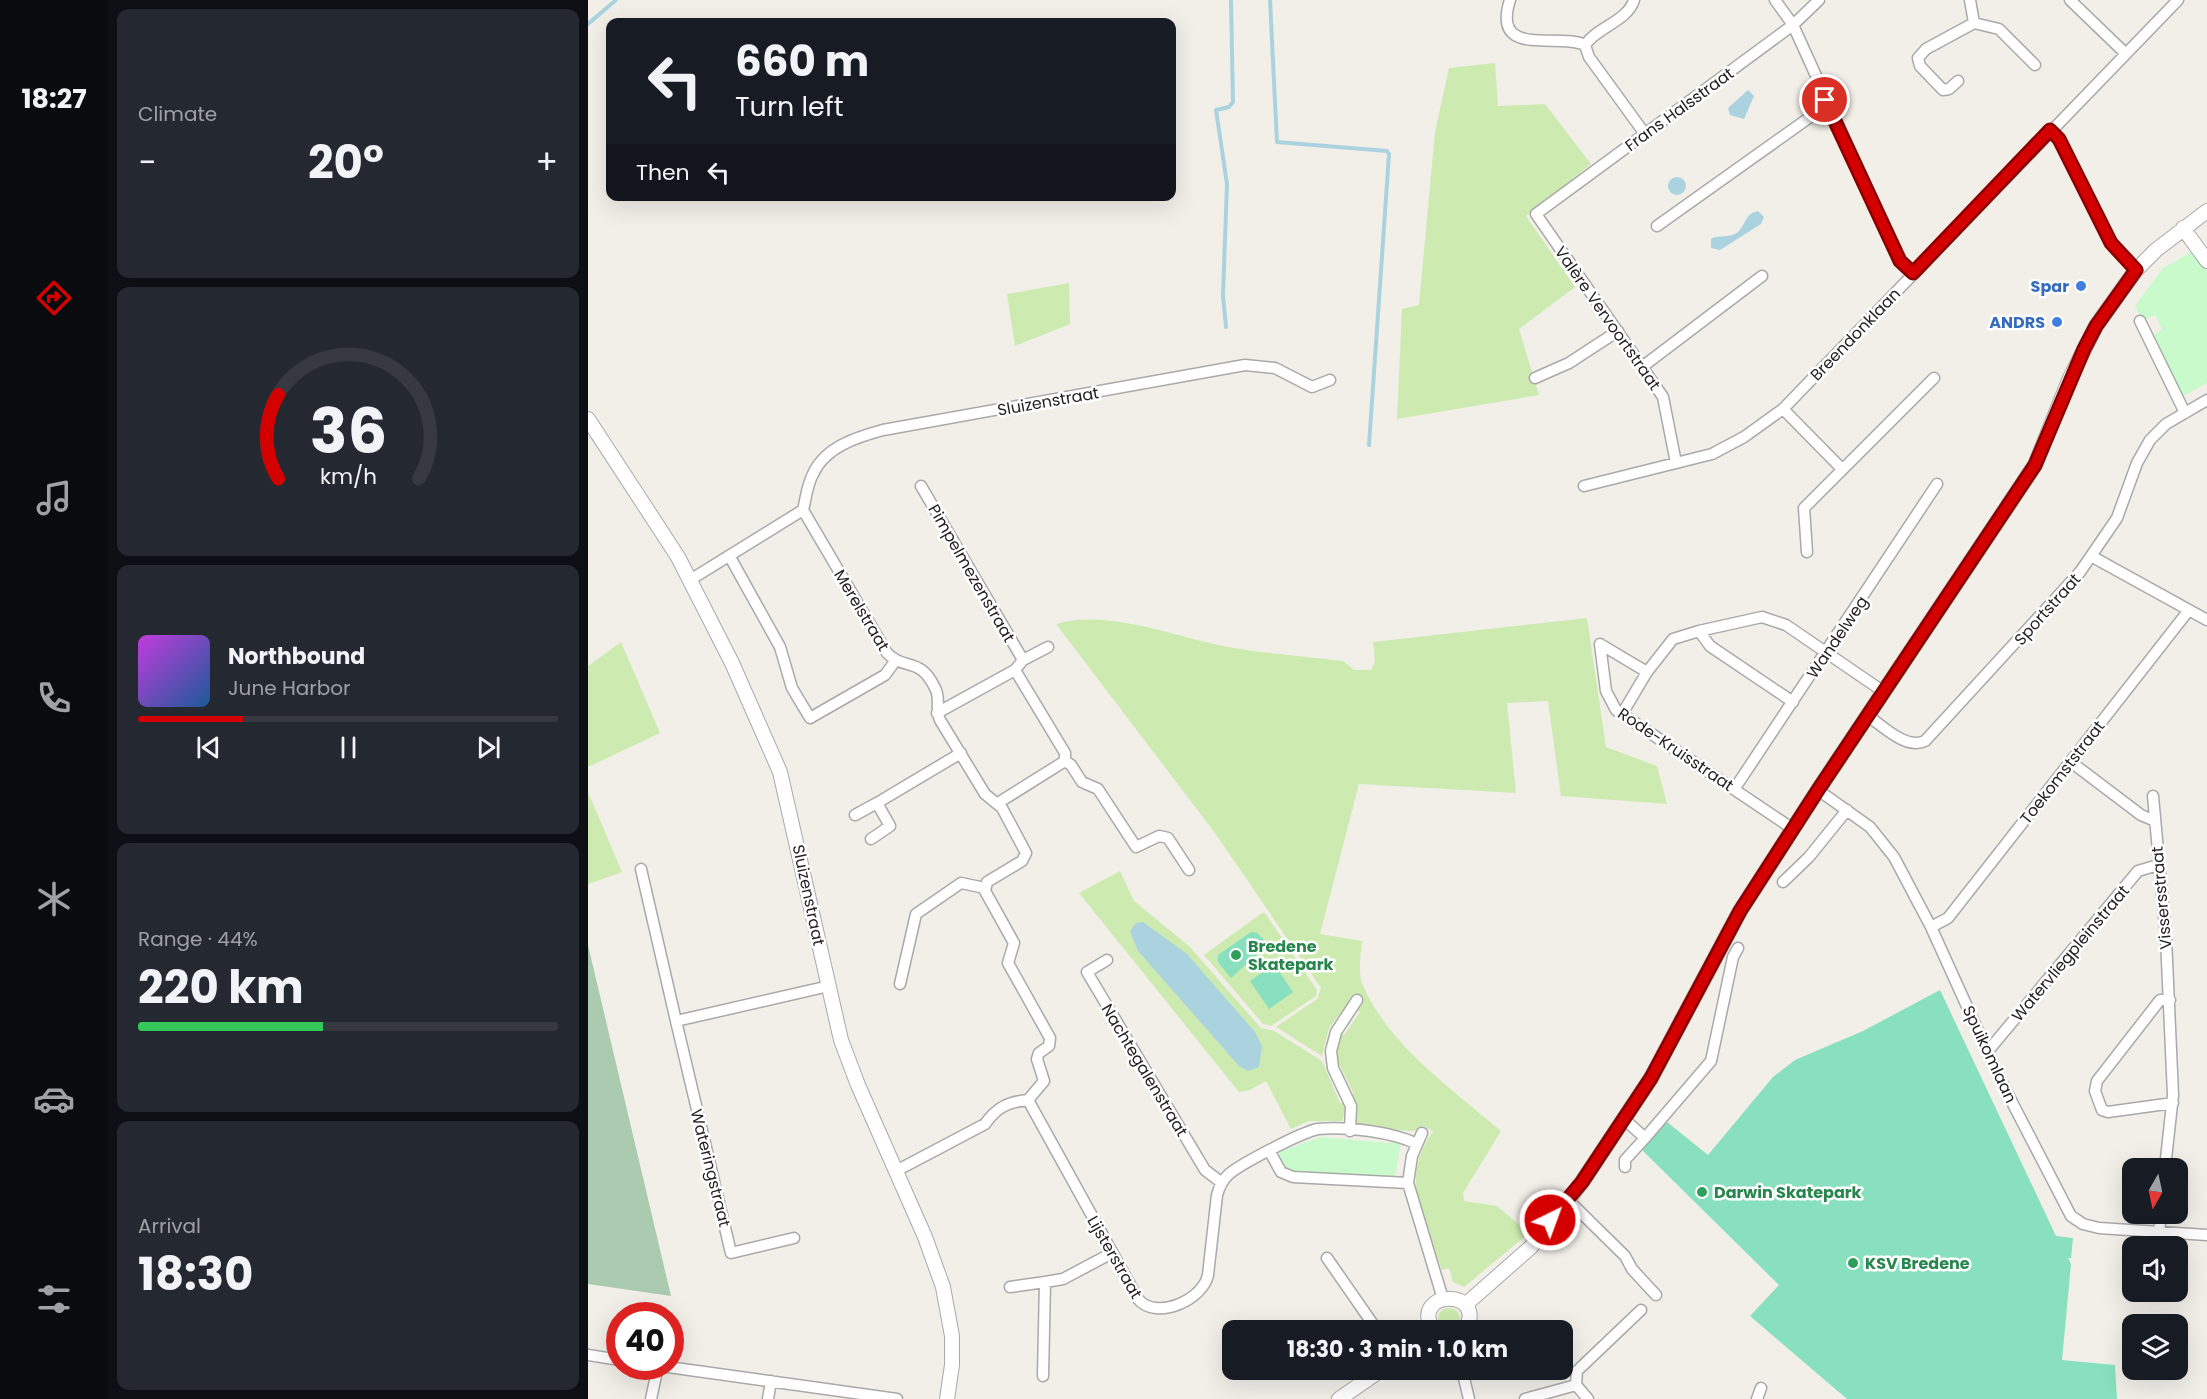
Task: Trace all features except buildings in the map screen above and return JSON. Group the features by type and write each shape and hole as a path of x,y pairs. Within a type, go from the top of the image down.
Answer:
{"street":[{"path":"1510,0 1507,11 1509,26 1517,37 1531,41 1574,40 1586,45"},
{"path":"1635,0 1629,10 1592,36 1586,45 1589,57 1645,134"},
{"path":"1775,0 1793,24 1827,105 1900,261 1913,273"},
{"name":"Frans Halsstraat","path":"1536,214 1793,24 1819,0"},
{"path":"1970,0 1974,23"},
{"path":"2070,0 2125,53"},
{"name":"Breendonklaan","path":"1584,486 1712,454 1744,437 1783,409 2178,0"},
{"path":"1958,81 1943,90 1920,66 1918,58 1926,49 1974,23 1999,28 2035,65"},
{"path":"1657,226 1827,105"},
{"path":"2050,130 2059,139 2111,243 2136,270"},
{"path":"1465,1305 1531,1247 1568,1200 1624,1119 1677,1032 1718,950 1793,829 2035,465 2096,326 2136,270 2183,228 2207,211"},
{"name":"Valère Vervoortstraat","path":"1536,214 1663,397 1676,463"},
{"path":"2183,228 2207,261"},
{"path":"1642,366 1762,276"},
{"path":"2140,321 2185,413"},
{"path":"1535,378 1569,363 1618,331"},
{"name":"Sluizenstraat","path":"803,510 813,472 822,461 848,441 883,430 1245,365 1275,368 1312,387 1330,380"},
{"path":"1807,552 1804,508 1841,468 1934,378"},
{"name":"Sportstraat","path":"1868,716 1907,742 1916,744 1925,741 2041,616 2091,556 2117,518 2146,445 2166,424 2207,400"},
{"path":"1783,409 1841,468"},
{"name":"Sluizenstraat","path":"588,419 674,550 732,663 780,772 828,986 848,1061 926,1237 948,1307 952,1365 946,1399"},
{"name":"Wandelweg","path":"1735,788 1937,484"},
{"name":"Pimpelmezenstraat","path":"921,486 1023,660"},
{"path":"690,580 803,510"},
{"name":"Merelstraat","path":"803,510 883,646 896,660 925,670 938,694 937,713 985,794 998,803 1025,849 1026,856 1022,861 990,880 985,888"},
{"path":"2091,556 2207,620"},
{"path":"730,557 780,647 792,688 810,718 885,675 896,660"},
{"name":"Toekomststraat","path":"1931,927 1948,918 2189,610"},
{"path":"1622,714 1647,672 1673,639 1749,619 1768,618 1786,625 1884,692"},
{"path":"1699,631 1710,646 1793,702"},
{"name":"Rode-Kruisstraat","path":"1647,672 1600,644 1606,691 1613,706 1793,829"},
{"path":"937,713 1014,670 1023,660 1048,647"},
{"path":"1014,670 1065,753 1065,761"},
{"path":"855,815 961,753"},
{"path":"998,803 1065,761"},
{"path":"1065,761 1071,765 1082,782 1098,789 1136,847 1159,836 1168,838 1189,870"},
{"path":"2071,762 2140,815 2155,821"},
{"name":"Spuikomlaan","path":"1818,790 1870,827 1894,857 1931,927 1988,1051 2071,1216 2090,1226 2207,1235"},
{"name":"Vissersstraat","path":"2153,796 2170,1000 2173,1103 2166,1158"},
{"path":"871,839 890,826 877,803"},
{"path":"1783,882 1809,857 1847,810"},
{"name":"Watervliegpleinstraat","path":"1988,1051 2138,871 2158,865"},
{"name":"Wateringstraat","path":"641,869 732,1252 794,1238"},
{"path":"896,1172 985,1124 993,1112 1011,1102 1028,1100 1044,1081 1037,1057 1049,1046 1050,1038 1008,963 1014,943 985,888 961,883 909,917 900,984"},
{"path":"1625,1167 1625,1160 1711,1060 1735,953 1718,950"},
{"name":"Nachtegalenstraat","path":"1107,960 1087,972 1205,1170 1222,1183"},
{"path":"676,1021 828,986"},
{"path":"1350,1131 1351,1106 1334,1068 1331,1051 1336,1032 1358,1000"},
{"path":"2170,1000 2160,1000 2097,1081 2095,1091 2102,1110 2108,1112 2173,1103"},
{"name":"Lijsterstraat","path":"1028,1100 1138,1299 1147,1308 1165,1310 1198,1292 1208,1277 1216,1199 1222,1183"},
{"path":"1624,1119 1645,1138"},
{"path":"1222,1183 1234,1171 1310,1131 1400,1135 1417,1144"},
{"path":"1422,1132 1409,1165 1408,1183 1443,1299"},
{"path":"1270,1152 1281,1172 1293,1177 1408,1183"},
{"path":"1568,1200 1625,1256 1632,1269 1656,1295"},
{"path":"2159,1232 2160,1224"},
{"path":"1010,1287 1066,1277 1112,1252"},
{"path":"1327,1258 1370,1320"},
{"path":"1043,1376 1045,1282"},
{"path":"1429,1320 1430,1312 1435,1303 1443,1299 1455,1299 1465,1305 1469,1315 1468,1320"},
{"path":"1588,1399 1576,1385 1577,1371 1641,1310"},
{"path":"588,1355 606,1358"},
{"path":"684,1370 897,1399"},
{"path":"651,1399 656,1380"},
{"path":"1339,1399 1367,1380"},
{"path":"1464,1380 1468,1399"},
{"path":"768,1399 771,1382"},
{"path":"1525,1399 1576,1385"}],"green space":[{"path":"1495,63 1498,106 1545,104 1591,164 1526,216 1575,287 1519,329 1539,395 1397,419 1402,309 1419,305 1435,132 1449,68"},
{"path":"2193,251 2207,271 2207,383 2183,396 2154,335 2162,329 2155,315 2142,320 2135,306 2163,268"},
{"path":"1069,283 1070,324 1015,346 1007,294"},
{"path":"1587,618 1606,747 1657,766 1667,804 1561,796 1548,701 1507,703 1516,793 1359,784 1320,934 1362,941 1360,968 1362,983 1387,1026 1422,1064 1501,1131 1463,1193 1464,1201 1497,1206 1529,1233 1464,1287 1453,1282 1449,1268 1442,1270 1418,1200 1417,1166 1433,1131 1423,1126 1415,1131 1361,1128 1354,1118 1353,1092 1336,1058 1337,1043 1341,1034 1344,1035 1360,1012 1356,1009 1362,1001 1354,995 1329,1028 1322,1056 1276,1027 1317,999 1321,988 1215,833 1056,624 1077,620 1122,622 1213,644 1275,654 1343,661 1354,670 1371,670 1375,661 1373,642"},
{"path":"621,642 660,733 588,767 588,666"},
{"path":"588,792 622,872 588,884"},
{"path":"1120,871 1134,901 1189,946 1261,1028 1274,1031 1322,1061 1340,1103 1344,1103 1346,1110 1342,1121 1309,1121 1291,1129 1266,1081 1250,1090 1239,1092 1079,893"},
{"path":"1265,913 1317,990 1316,996 1271,1026 1263,1024 1204,955"},
{"name":"Bredene Skatepark","path":"1251,932 1257,933 1265,941 1264,948 1231,978 1218,962 1218,955"},
{"path":"588,945 671,1296 588,1284"},
{"path":"1274,964 1293,992 1269,1009 1250,981"},
{"path":"1940,990 2056,1236 2073,1238 2071,1258 2068,1258 2071,1264 2062,1360 2115,1365 2117,1399 1847,1399 1750,1316 1779,1285 1641,1149 1667,1122 1708,1155 1773,1077 1795,1060 1863,1031"},
{"path":"1320,1137 1391,1143 1393,1139 1401,1141 1395,1179 1328,1172 1327,1175 1297,1174 1285,1170 1279,1159 1280,1152"},
{"path":"1449,1308 1457,1311 1460,1320 1438,1319 1441,1311"}],"water":[{"path":"1748,90 1754,96 1744,119 1730,115 1728,108"},
{"path":"1677,177 1683,180 1686,186 1683,192 1677,195 1671,192 1668,186 1671,180"},
{"path":"1758,211 1764,217 1761,224 1720,250 1711,248 1711,239 1736,233 1748,217"},
{"path":"1143,922 1187,954 1255,1032 1262,1046 1259,1067 1248,1071 1239,1066 1138,951 1130,931 1136,923"}],"waterway":[{"path":"588,24 616,0"},
{"path":"1226,327 1223,296 1227,184 1216,110 1229,107 1233,102 1231,0"},
{"path":"1270,0 1277,142 1387,151 1389,154 1369,445"}],"place":[{"name":"Spar","path":"2081,286"},
{"name":"ANDRS","path":"2057,322"},
{"name":"Bredene Skatepark","path":"1236,955"},
{"name":"Darwin Skatepark","path":"1702,1192"},
{"name":"KSV Bredene","path":"1853,1263"}],"route":[{"path":"1550,1220 1582,1182 1651,1078 1740,911 2035,465 2084,349 2096,326 2136,270 2111,243 2059,139 2050,130 1913,273 1900,261 1825,100"}]}
